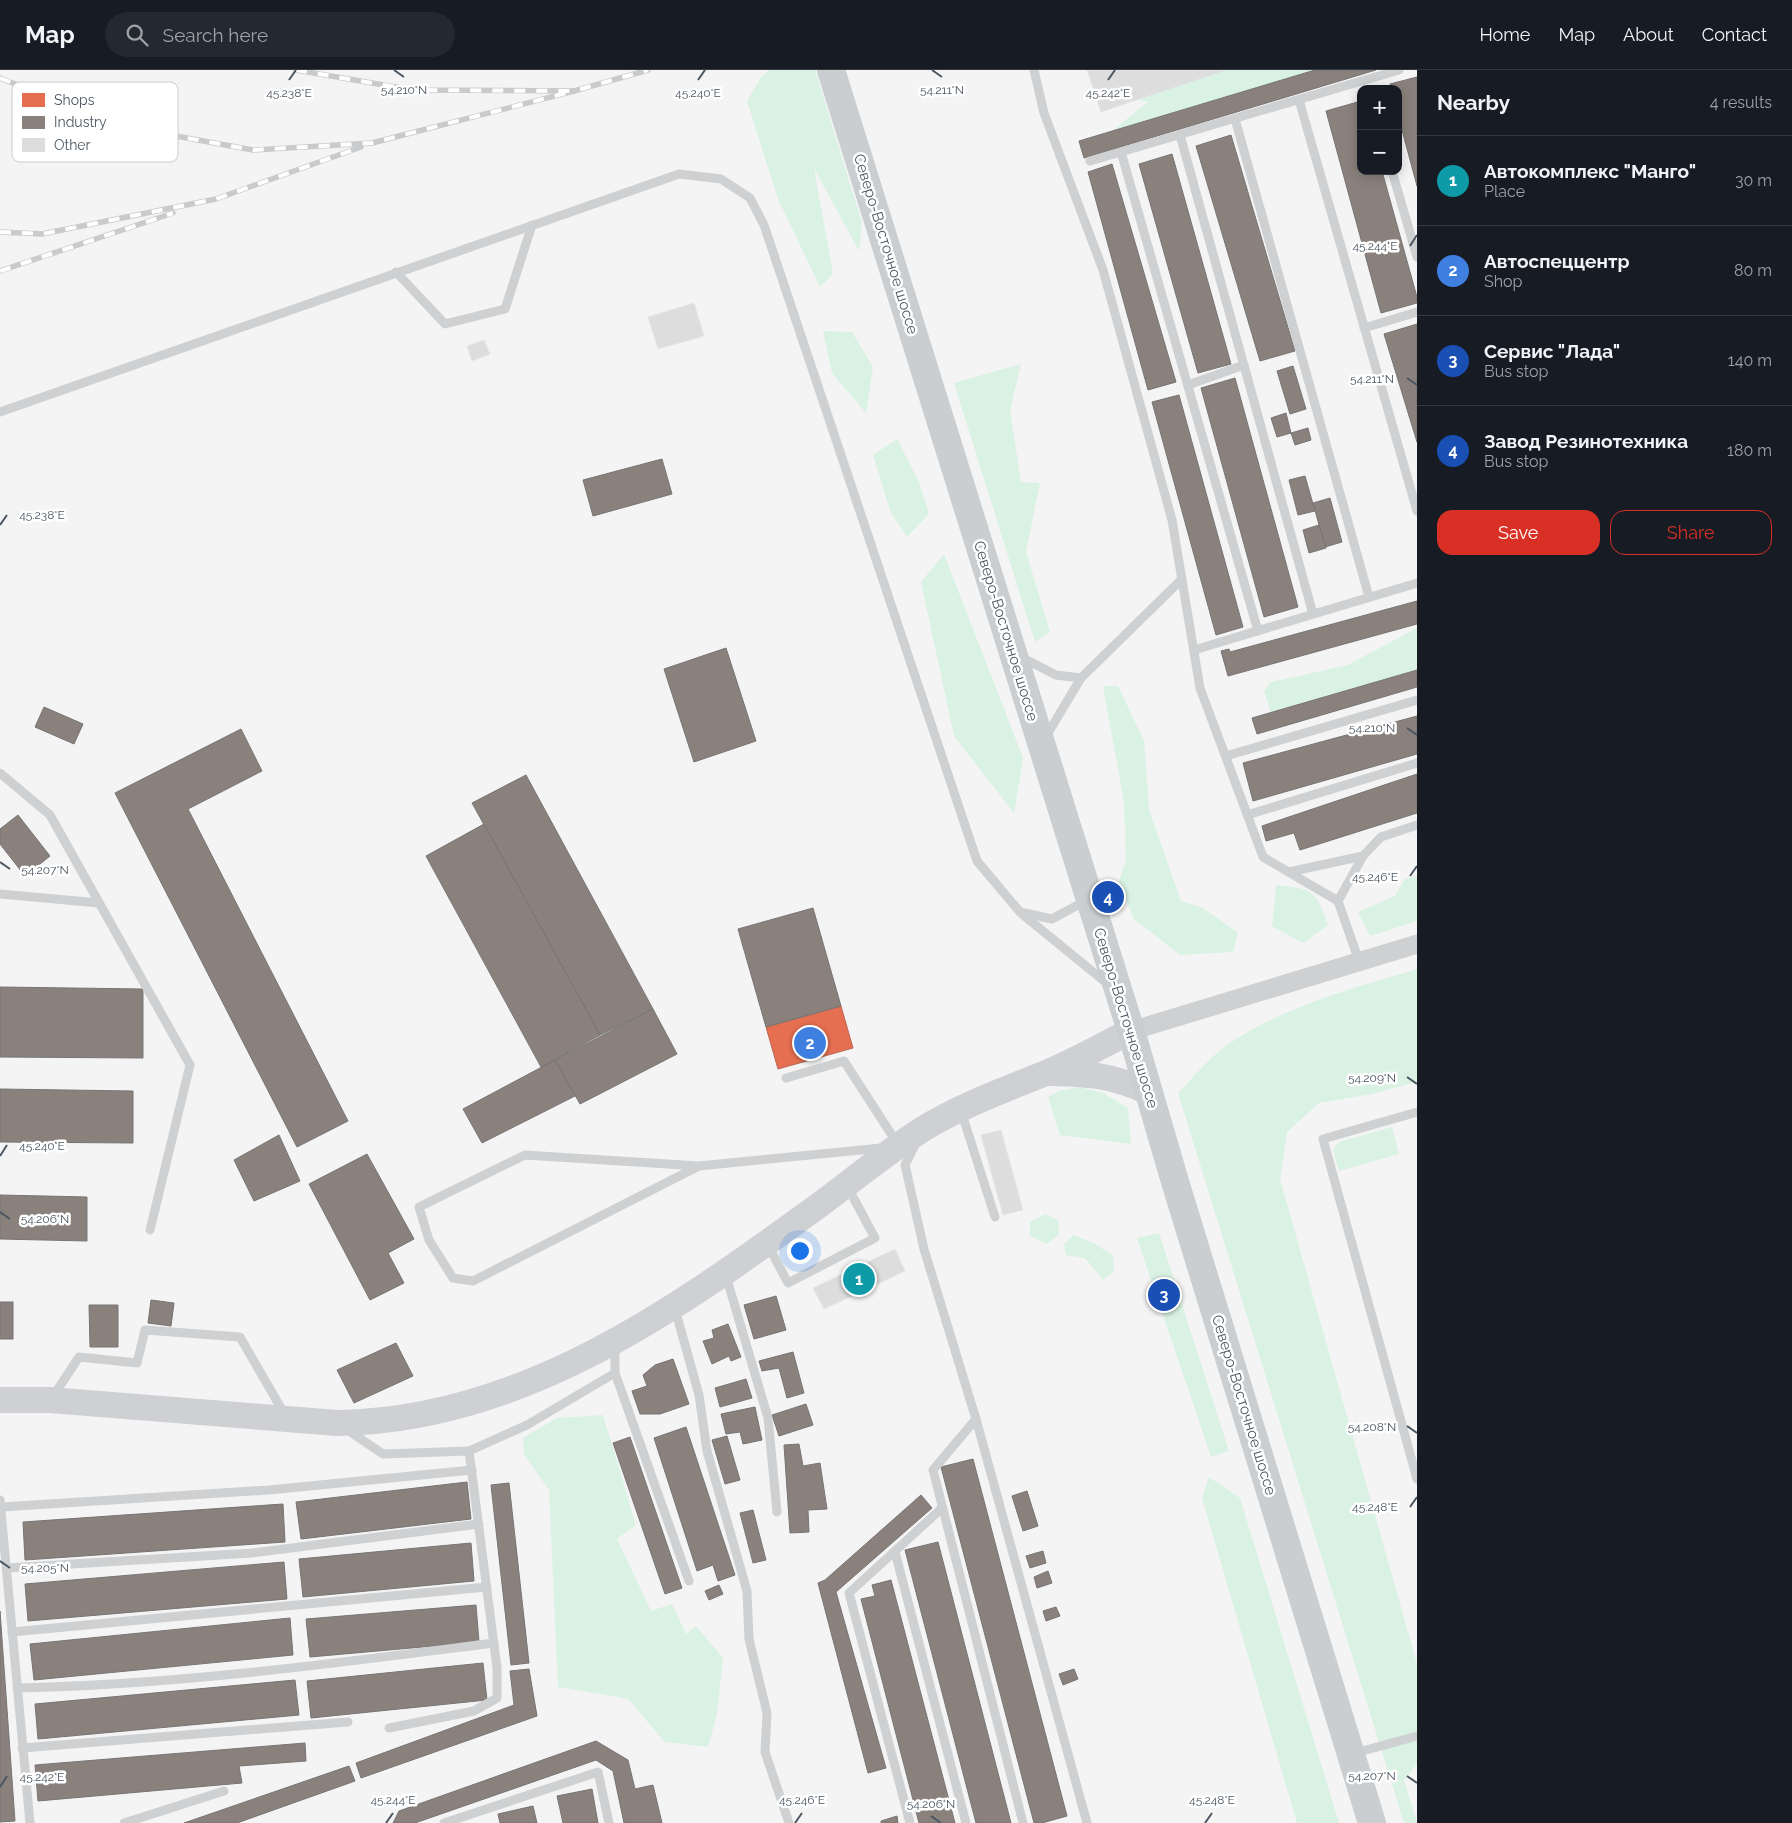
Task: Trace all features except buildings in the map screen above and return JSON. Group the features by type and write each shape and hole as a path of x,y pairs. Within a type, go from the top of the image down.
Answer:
{"main road":[{"name":"Северо-Восточное шоссе","path":"832,70 1118,992 1132,1031 1148,1092 1372,1823"}],"street":[{"path":"0,1400 50,1400 337,1423 377,1423 414,1417 489,1398 556,1371 615,1341 675,1306 725,1273 923,1130 960,1108 997,1091 1048,1072 1132,1031 1182,1018 1417,944"},
{"path":"1048,1072 1100,1075 1125,1082 1148,1092"}],"lane":[{"path":"1034,70 1044,112 1104,270 1172,520 1200,688 1263,857 1338,901 1359,961"},
{"path":"1090,161 1299,100 1366,84 1399,70"},
{"path":"1299,100 1417,511"},
{"path":"1234,119 1369,597"},
{"path":"1180,135 1313,614"},
{"path":"1122,152 1258,631"},
{"path":"0,412 679,174 721,179 750,198 764,225 977,861 1020,912 1118,992"},
{"path":"1393,175 1417,257"},
{"path":"396,272 445,324 505,309 532,225"},
{"path":"1364,328 1417,312"},
{"path":"1188,384 1244,365"},
{"path":"1041,744 1081,678 1182,580"},
{"path":"1194,650 1417,583"},
{"path":"1013,653 1056,675 1081,678"},
{"path":"1226,756 1417,700"},
{"path":"1247,815 1417,763"},
{"path":"0,773 50,815 190,1065 150,1230"},
{"path":"1338,901 1363,856 1381,837 1417,825"},
{"path":"1289,872 1363,856"},
{"path":"0,894 99,903"},
{"path":"1020,912 1052,919 1090,899"},
{"path":"699,1166 473,1281 453,1278 429,1240 419,1207 525,1155 699,1166 900,1146 844,1061 786,1078"},
{"path":"960,1108 995,1217"},
{"path":"1417,1112 1323,1139 1417,1479"},
{"path":"923,1130 905,1165 924,1249 976,1419 1087,1823"},
{"path":"767,1242 788,1283 875,1238 846,1185"},
{"path":"725,1273 768,1418 777,1512"},
{"path":"675,1306 699,1395 707,1451 747,1591 749,1638 767,1713 765,1752 789,1823"},
{"path":"50,1400 79,1356 137,1363 145,1330 240,1337 287,1419"},
{"path":"615,1341 615,1373 689,1582"},
{"path":"337,1423 383,1454 469,1451 528,1425 615,1373"},
{"path":"976,1419 933,1470 1023,1823"},
{"path":"389,1728 474,1711 497,1698 494,1643 469,1451"},
{"path":"30,1823 1,1503 269,1490 472,1470"},
{"path":"910,1823 849,1593 942,1508"},
{"path":"7,1568 252,1553 479,1524"},
{"path":"894,1552 966,1823"},
{"path":"12,1632 487,1588"},
{"path":"17,1688 91,1687 277,1670 494,1643"},
{"path":"22,1748 348,1722"},
{"path":"1351,1754 1417,1736"},
{"path":"444,1823 598,1772 609,1823"},
{"path":"124,1823 224,1791"}],"green space":[{"path":"770,70 815,70 862,223 859,251 814,168 833,274 820,287 778,199 747,101 762,76"},
{"path":"1103,70 1315,70 1112,131 1148,102 1116,94"},
{"path":"823,331 852,332 873,367 866,413 832,373"},
{"path":"1021,364 1010,411 1021,482 1040,483 1026,552 1050,632 1035,642 954,383"},
{"path":"897,439 919,482 929,514 907,537 891,513 873,455"},
{"path":"944,554 1023,758 1014,813 954,736 921,582"},
{"path":"1417,628 1417,670 1271,712 1264,691 1271,682 1348,665"},
{"path":"1103,686 1118,686 1144,741 1149,810 1181,901 1203,908 1238,933 1233,952 1180,955 1134,919 1119,882 1126,860 1124,802"},
{"path":"1417,876 1417,921 1370,936 1358,912 1395,896 1405,879"},
{"path":"1276,885 1298,888 1311,893 1320,904 1328,925 1303,943 1272,926"},
{"path":"1417,969 1417,1082 1372,1094 1319,1103 1287,1132 1280,1179 1417,1664 1417,1764 1404,1780 1417,1823 1404,1823 1178,1093 1203,1066 1230,1043 1274,1018 1321,999"},
{"path":"1079,1087 1103,1093 1128,1108 1131,1144 1060,1135 1048,1097 1059,1091"},
{"path":"1392,1127 1399,1154 1339,1171 1333,1150 1339,1142"},
{"path":"1045,1214 1058,1220 1059,1234 1047,1244 1030,1236 1030,1222"},
{"path":"1159,1233 1229,1451 1211,1457 1137,1238"},
{"path":"1073,1235 1094,1243 1113,1256 1114,1271 1103,1280 1085,1258 1066,1255 1064,1244"},
{"path":"603,1415 636,1525 617,1539 651,1611 672,1604 686,1634 696,1626 723,1658 717,1714 708,1747 665,1742 628,1699 558,1687 549,1490 524,1454 523,1438 557,1418"},
{"path":"1209,1477 1240,1498 1339,1823 1297,1823 1202,1498"}],"railway":[{"path":"296,70 413,90 574,91 648,70"},
{"path":"0,78 12,83"},
{"path":"178,136 253,150 372,143 574,91"},
{"path":"0,232 42,234 216,199 361,147"},
{"path":"0,271 173,213"}],"place":[{"name":"Завод Резинотехника","path":"1108,897"},
{"name":"Автоспеццентр","path":"810,1043"},
{"name":"Автокомплекс \"Манго\"","path":"859,1279"},
{"name":"Сервис \"Лада\"","path":"1164,1295"}]}
